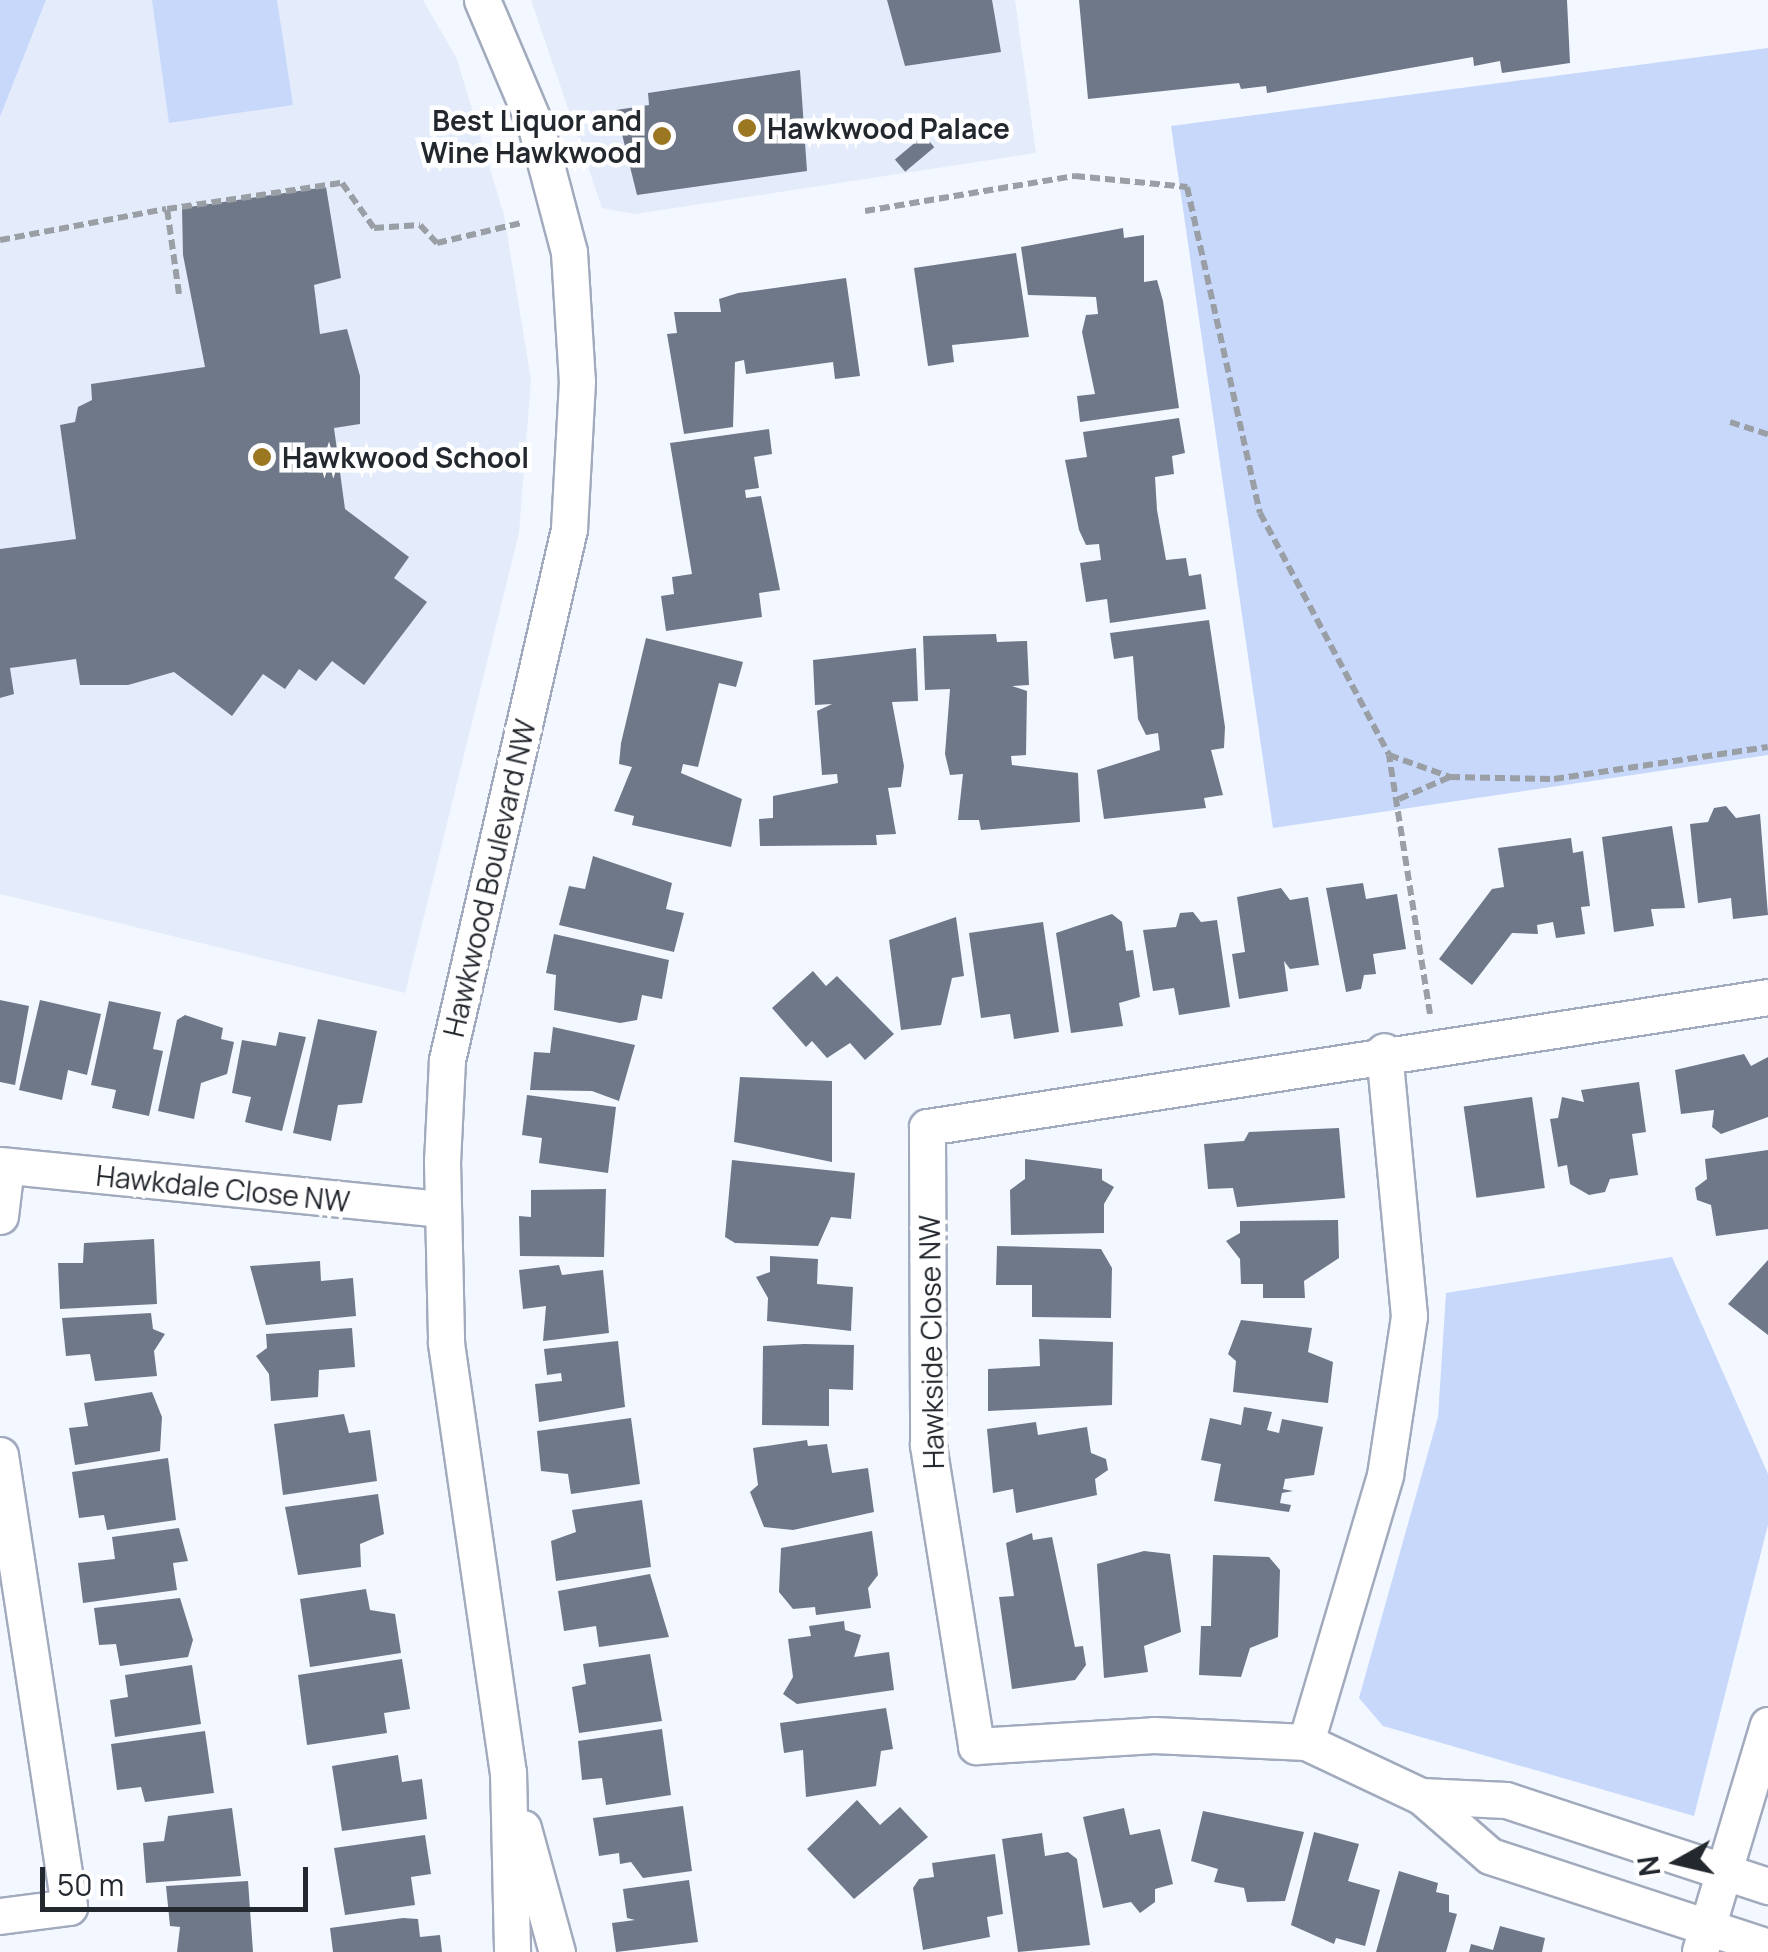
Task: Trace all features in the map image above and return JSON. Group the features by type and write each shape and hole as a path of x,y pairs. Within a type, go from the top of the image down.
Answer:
{"street":[{"name":"Hawkwood Boulevard NW","path":"482,0 536,127 569,252 577,382 569,529 447,1060 440,1208 446,1342 508,1772 512,1952"},
{"name":"Hawkside Close NW","path":"1760,1948 1702,1941 1490,1856 1421,1796 1306,1742 1154,1736 976,1746 928,1445 927,1127 1384,1051 1768,998"},
{"path":"1306,1742 1385,1476 1409,1316 1384,1051"},
{"name":"Hawkdale Close NW","path":"0,1216 3,1165 440,1208"},
{"path":"0,1455 70,1907 0,1916"},
{"path":"1702,1941 1768,1726"},
{"name":"Hawkwood Boulevard NW","path":"508,1772 557,1952"},
{"name":"Hawkside Close NW","path":"1421,1796 1506,1800 1768,1886"},
{"path":"1760,1948 1768,1886"}],"path":[{"path":"866,212 1075,176 1187,187 1260,514 1389,755 1399,799 1431,1021"},
{"path":"0,240 166,209 342,183 374,228 420,225 437,243 520,224"},
{"path":"166,209 178,294"},
{"path":"1730,422 1768,434"},
{"path":"1389,755 1450,778 1554,779 1768,747"},
{"path":"1399,799 1450,778"}],"shaded area":[{"path":"0,0 46,0 0,117"},
{"name":"Hawkwood School","path":"46,0 423,0 457,59 504,215 531,380 519,533 405,993 0,894 0,117"},
{"path":"152,0 277,0 293,105 169,123"},
{"path":"531,0 1015,0 1036,153 635,214 602,208"},
{"path":"1768,48 1768,755 1273,828 1171,126"},
{"path":"1672,1257 1768,1474 1768,1525 1694,1816 1383,1726 1359,1698 1438,1417 1446,1293"}],"building":[{"path":"887,0 992,0 1001,52 905,66"},
{"path":"1079,0 1567,0 1570,63 1502,73 1500,61 1474,66 1473,57 1267,93 1266,86 1241,89 1239,83 1088,99"},
{"path":"800,70 807,171 637,195 616,110 649,105 648,93"},
{"path":"924,135 934,147 905,172 895,159"},
{"path":"326,187 341,278 314,285 320,334 347,329 360,376 360,424 334,428 345,509 409,557 394,578 427,602 364,685 332,661 316,681 299,669 285,689 263,674 232,716 174,672 128,685 80,685 76,659 10,668 14,694 0,698 0,549 76,539 60,425 75,422 78,407 92,400 91,384 205,367 183,255 182,208"},
{"path":"1123,228 1124,238 1144,235 1144,282 1157,280 1163,301 1179,408 1080,422 1077,396 1095,394 1082,332 1086,315 1098,314 1096,297 1028,295 1021,247"},
{"path":"1016,253 1029,337 952,345 954,362 928,366 914,268"},
{"path":"846,278 860,376 835,379 833,362 746,374 744,360 735,362 733,427 684,434 667,334 677,333 674,312 721,312 719,299 738,293"},
{"path":"1179,418 1185,453 1172,456 1174,474 1155,477 1157,510 1166,560 1186,558 1189,576 1201,574 1206,609 1110,623 1107,599 1086,602 1080,563 1101,560 1099,544 1086,545 1079,530 1065,460 1087,457 1083,432"},
{"path":"769,429 772,454 754,457 759,488 745,490 746,498 761,496 780,590 759,593 762,617 666,631 661,596 674,594 672,577 692,574 670,443"},
{"path":"1209,620 1225,727 1224,748 1211,750 1223,795 1204,798 1206,808 1104,819 1097,770 1160,750 1158,733 1146,735 1138,719 1133,656 1114,659 1110,633"},
{"path":"996,634 997,642 1027,641 1029,685 1012,686 1027,691 1026,755 1011,756 1012,765 1078,773 1080,822 981,830 979,820 958,820 963,774 950,775 945,754 950,689 925,690 923,636"},
{"path":"646,638 743,662 736,687 719,683 698,767 683,764 681,773 742,799 731,847 632,825 634,816 614,811 632,767 619,764 621,743"},
{"path":"916,648 918,701 892,702 904,766 901,787 888,788 896,834 876,835 877,845 760,846 759,819 773,818 773,796 838,783 837,774 822,775 817,711 832,704 815,705 813,660"},
{"path":"1726,806 1736,818 1760,814 1768,915 1733,919 1731,898 1698,903 1690,824 1708,822 1714,808"},
{"path":"1672,826 1685,908 1651,909 1654,926 1614,932 1602,837"},
{"path":"1571,838 1573,853 1583,851 1590,906 1581,907 1585,934 1556,938 1553,922 1537,925 1538,934 1512,933 1472,985 1439,959 1492,889 1504,887 1498,848"},
{"path":"593,856 672,883 666,909 684,913 674,952 559,925 569,886 585,889"},
{"path":"1363,883 1366,899 1397,894 1406,949 1373,954 1376,974 1364,975 1361,989 1346,992 1326,888"},
{"path":"1281,888 1290,900 1308,897 1319,965 1290,969 1284,961 1288,991 1239,999 1232,954 1245,952 1237,897"},
{"path":"1193,912 1201,922 1217,920 1230,1007 1179,1015 1174,988 1153,991 1143,930 1176,927 1180,913"},
{"path":"1112,914 1122,922 1126,951 1133,950 1140,997 1119,1003 1123,1026 1071,1033 1056,933"},
{"path":"956,917 964,976 952,978 941,1025 901,1030 889,940"},
{"path":"1043,922 1059,1032 1014,1039 1010,1014 981,1018 969,933"},
{"path":"554,934 669,960 662,999 642,995 637,1020 620,1023 554,1010 556,975 546,973"},
{"path":"813,971 826,986 837,976 894,1034 865,1060 850,1043 827,1058 812,1041 806,1047 772,1008"},
{"path":"0,1000 29,1006 15,1085 0,1082"},
{"path":"40,1000 101,1014 87,1075 68,1070 62,1100 19,1090"},
{"path":"109,1001 161,1012 153,1049 163,1051 149,1116 112,1108 116,1090 91,1085"},
{"path":"185,1015 223,1028 221,1039 234,1042 227,1074 201,1083 194,1119 158,1111 177,1020"},
{"path":"318,1019 377,1031 362,1103 338,1105 331,1141 293,1133"},
{"path":"553,1027 635,1045 619,1101 592,1091 530,1090 534,1052 550,1053"},
{"path":"279,1032 306,1037 282,1131 245,1122 251,1097 232,1093 242,1040 276,1046"},
{"path":"1744,1054 1751,1066 1768,1057 1768,1117 1721,1134 1712,1127 1714,1110 1681,1114 1675,1070"},
{"path":"740,1077 832,1081 832,1162 734,1142"},
{"path":"1639,1082 1646,1132 1632,1134 1638,1175 1610,1179 1605,1192 1589,1195 1570,1184 1567,1165 1558,1167 1550,1119 1558,1118 1562,1097 1584,1102 1581,1090"},
{"path":"527,1095 616,1107 608,1173 539,1163 542,1138 522,1135"},
{"path":"1532,1097 1545,1188 1476,1198 1464,1107"},
{"path":"1339,1128 1345,1198 1237,1207 1233,1188 1208,1189 1204,1144 1244,1141 1249,1132"},
{"path":"1768,1150 1768,1229 1716,1236 1711,1205 1697,1200 1695,1188 1707,1179 1705,1159"},
{"path":"1025,1159 1102,1169 1102,1180 1114,1187 1104,1204 1104,1233 1011,1235 1010,1190 1025,1179"},
{"path":"732,1160 855,1173 851,1219 831,1217 818,1246 735,1243 725,1237"},
{"path":"606,1189 604,1257 520,1256 519,1216 531,1217 531,1190"},
{"path":"1338,1220 1339,1258 1304,1281 1305,1298 1263,1298 1263,1284 1241,1284 1240,1259 1226,1241 1240,1233 1240,1221"},
{"path":"154,1239 157,1304 60,1309 58,1263 83,1263 84,1243"},
{"path":"997,1246 1101,1249 1112,1268 1111,1318 1032,1317 1032,1285 996,1285"},
{"path":"770,1256 818,1259 817,1284 853,1287 851,1331 767,1321 768,1298 756,1277 770,1272"},
{"path":"1768,1260 1768,1335 1728,1304"},
{"path":"320,1261 321,1281 353,1278 356,1316 266,1325 250,1266"},
{"path":"559,1265 562,1275 603,1270 609,1333 543,1341 546,1306 523,1309 519,1270"},
{"path":"151,1313 153,1329 165,1334 154,1351 157,1376 95,1381 90,1354 66,1356 62,1318"},
{"path":"1241,1320 1312,1328 1308,1352 1333,1362 1328,1403 1233,1392 1236,1361 1228,1354"},
{"path":"352,1328 355,1367 319,1370 318,1397 271,1401 269,1374 256,1356 267,1348 266,1334"},
{"path":"1039,1339 1113,1342 1112,1405 988,1411 988,1369 1040,1366"},
{"path":"618,1341 625,1407 539,1422 535,1384 562,1381 561,1373 547,1375 544,1349"},
{"path":"854,1345 853,1390 829,1389 829,1426 762,1425 763,1346"},
{"path":"152,1392 162,1417 160,1451 75,1465 69,1428 88,1426 84,1403"},
{"path":"1244,1407 1272,1412 1267,1430 1279,1433 1282,1419 1323,1427 1314,1475 1285,1479 1283,1489 1293,1491 1282,1493 1280,1503 1291,1505 1289,1512 1214,1501 1221,1464 1201,1460 1210,1418 1241,1425"},
{"path":"344,1414 349,1433 370,1430 377,1481 283,1495 274,1424"},
{"path":"631,1418 640,1484 571,1494 568,1474 541,1471 537,1431"},
{"path":"1036,1422 1038,1435 1087,1427 1091,1453 1106,1459 1108,1470 1095,1479 1097,1495 1016,1513 1013,1489 993,1493 987,1429"},
{"path":"807,1440 808,1446 827,1444 832,1473 868,1468 874,1512 793,1530 764,1527 750,1492 758,1485 753,1448"},
{"path":"168,1458 176,1520 107,1530 104,1515 79,1518 72,1472"},
{"path":"378,1494 384,1534 360,1544 361,1567 298,1575 285,1507"},
{"path":"642,1500 651,1567 556,1581 551,1541 576,1532 572,1510"},
{"path":"179,1528 188,1561 173,1563 177,1590 83,1603 78,1563 115,1559 112,1537"},
{"path":"872,1531 878,1575 868,1588 871,1608 816,1615 815,1607 793,1609 779,1592 781,1548"},
{"path":"1032,1533 1033,1540 1052,1537 1075,1647 1083,1646 1086,1665 1075,1680 1012,1689 999,1597 1014,1596 1006,1543"},
{"path":"1144,1551 1170,1554 1181,1632 1144,1646 1148,1672 1104,1678 1097,1564"},
{"path":"1213,1555 1269,1557 1280,1570 1278,1637 1250,1648 1241,1677 1199,1675 1201,1626 1211,1626"},
{"path":"650,1574 669,1637 599,1647 596,1626 564,1631 558,1591"},
{"path":"366,1589 370,1610 395,1614 401,1653 310,1667 300,1599"},
{"path":"180,1598 193,1640 188,1657 120,1666 116,1644 99,1645 94,1608"},
{"path":"844,1621 845,1630 861,1635 854,1657 889,1652 894,1690 797,1704 783,1694 793,1677 788,1639 811,1636 809,1626"},
{"path":"650,1654 662,1721 579,1733 572,1687 586,1684 583,1664"},
{"path":"402,1659 410,1709 384,1713 387,1733 307,1745 298,1675"},
{"path":"192,1665 201,1724 115,1737 110,1700 128,1697 125,1675"},
{"path":"886,1708 893,1749 881,1751 876,1786 806,1797 803,1750 784,1753 780,1723"},
{"path":"662,1729 671,1795 606,1805 602,1778 582,1780 578,1741"},
{"path":"205,1731 214,1793 145,1802 141,1787 117,1790 111,1744"},
{"path":"398,1755 402,1782 422,1779 427,1819 342,1831 332,1766"},
{"path":"857,1800 880,1825 900,1807 928,1837 854,1899 807,1849"},
{"path":"683,1806 692,1871 643,1878 631,1862 620,1864 619,1853 599,1856 593,1818"},
{"path":"232,1808 241,1876 146,1883 143,1843 164,1841 168,1816"},
{"path":"1124,1808 1130,1835 1160,1829 1173,1884 1155,1889 1155,1902 1140,1913 1131,1902 1103,1908 1083,1817"},
{"path":"1203,1811 1304,1832 1285,1901 1247,1902 1244,1888 1214,1882 1218,1869 1191,1861"},
{"path":"1314,1832 1359,1844 1348,1881 1380,1890 1365,1946 1336,1938 1334,1944 1291,1925"},
{"path":"1042,1833 1045,1856 1068,1852 1077,1859 1090,1945 1018,1952 1002,1839"},
{"path":"425,1835 431,1874 411,1877 415,1905 345,1915 334,1848"},
{"path":"995,1854 1003,1914 987,1917 990,1937 923,1950 913,1888 919,1879 934,1877 932,1863"},
{"path":"1399,1871 1438,1883 1436,1892 1449,1895 1449,1912 1457,1914 1446,1952 1376,1952"},
{"path":"689,1880 698,1942 616,1952 612,1923 635,1920 627,1918 623,1889"},
{"path":"248,1881 253,1952 177,1952 180,1927 170,1926 166,1886"},
{"path":"418,1919 420,1937 440,1935 442,1952 333,1952 330,1928"},
{"path":"1500,1926 1545,1938 1542,1952 1469,1952 1471,1944 1493,1950"}],"place":[{"name":"Hawkwood Palace","path":"747,128"},
{"name":"Best Liquor and Wine Hawkwood","path":"662,136"},
{"name":"Hawkwood School","path":"262,457"}]}
